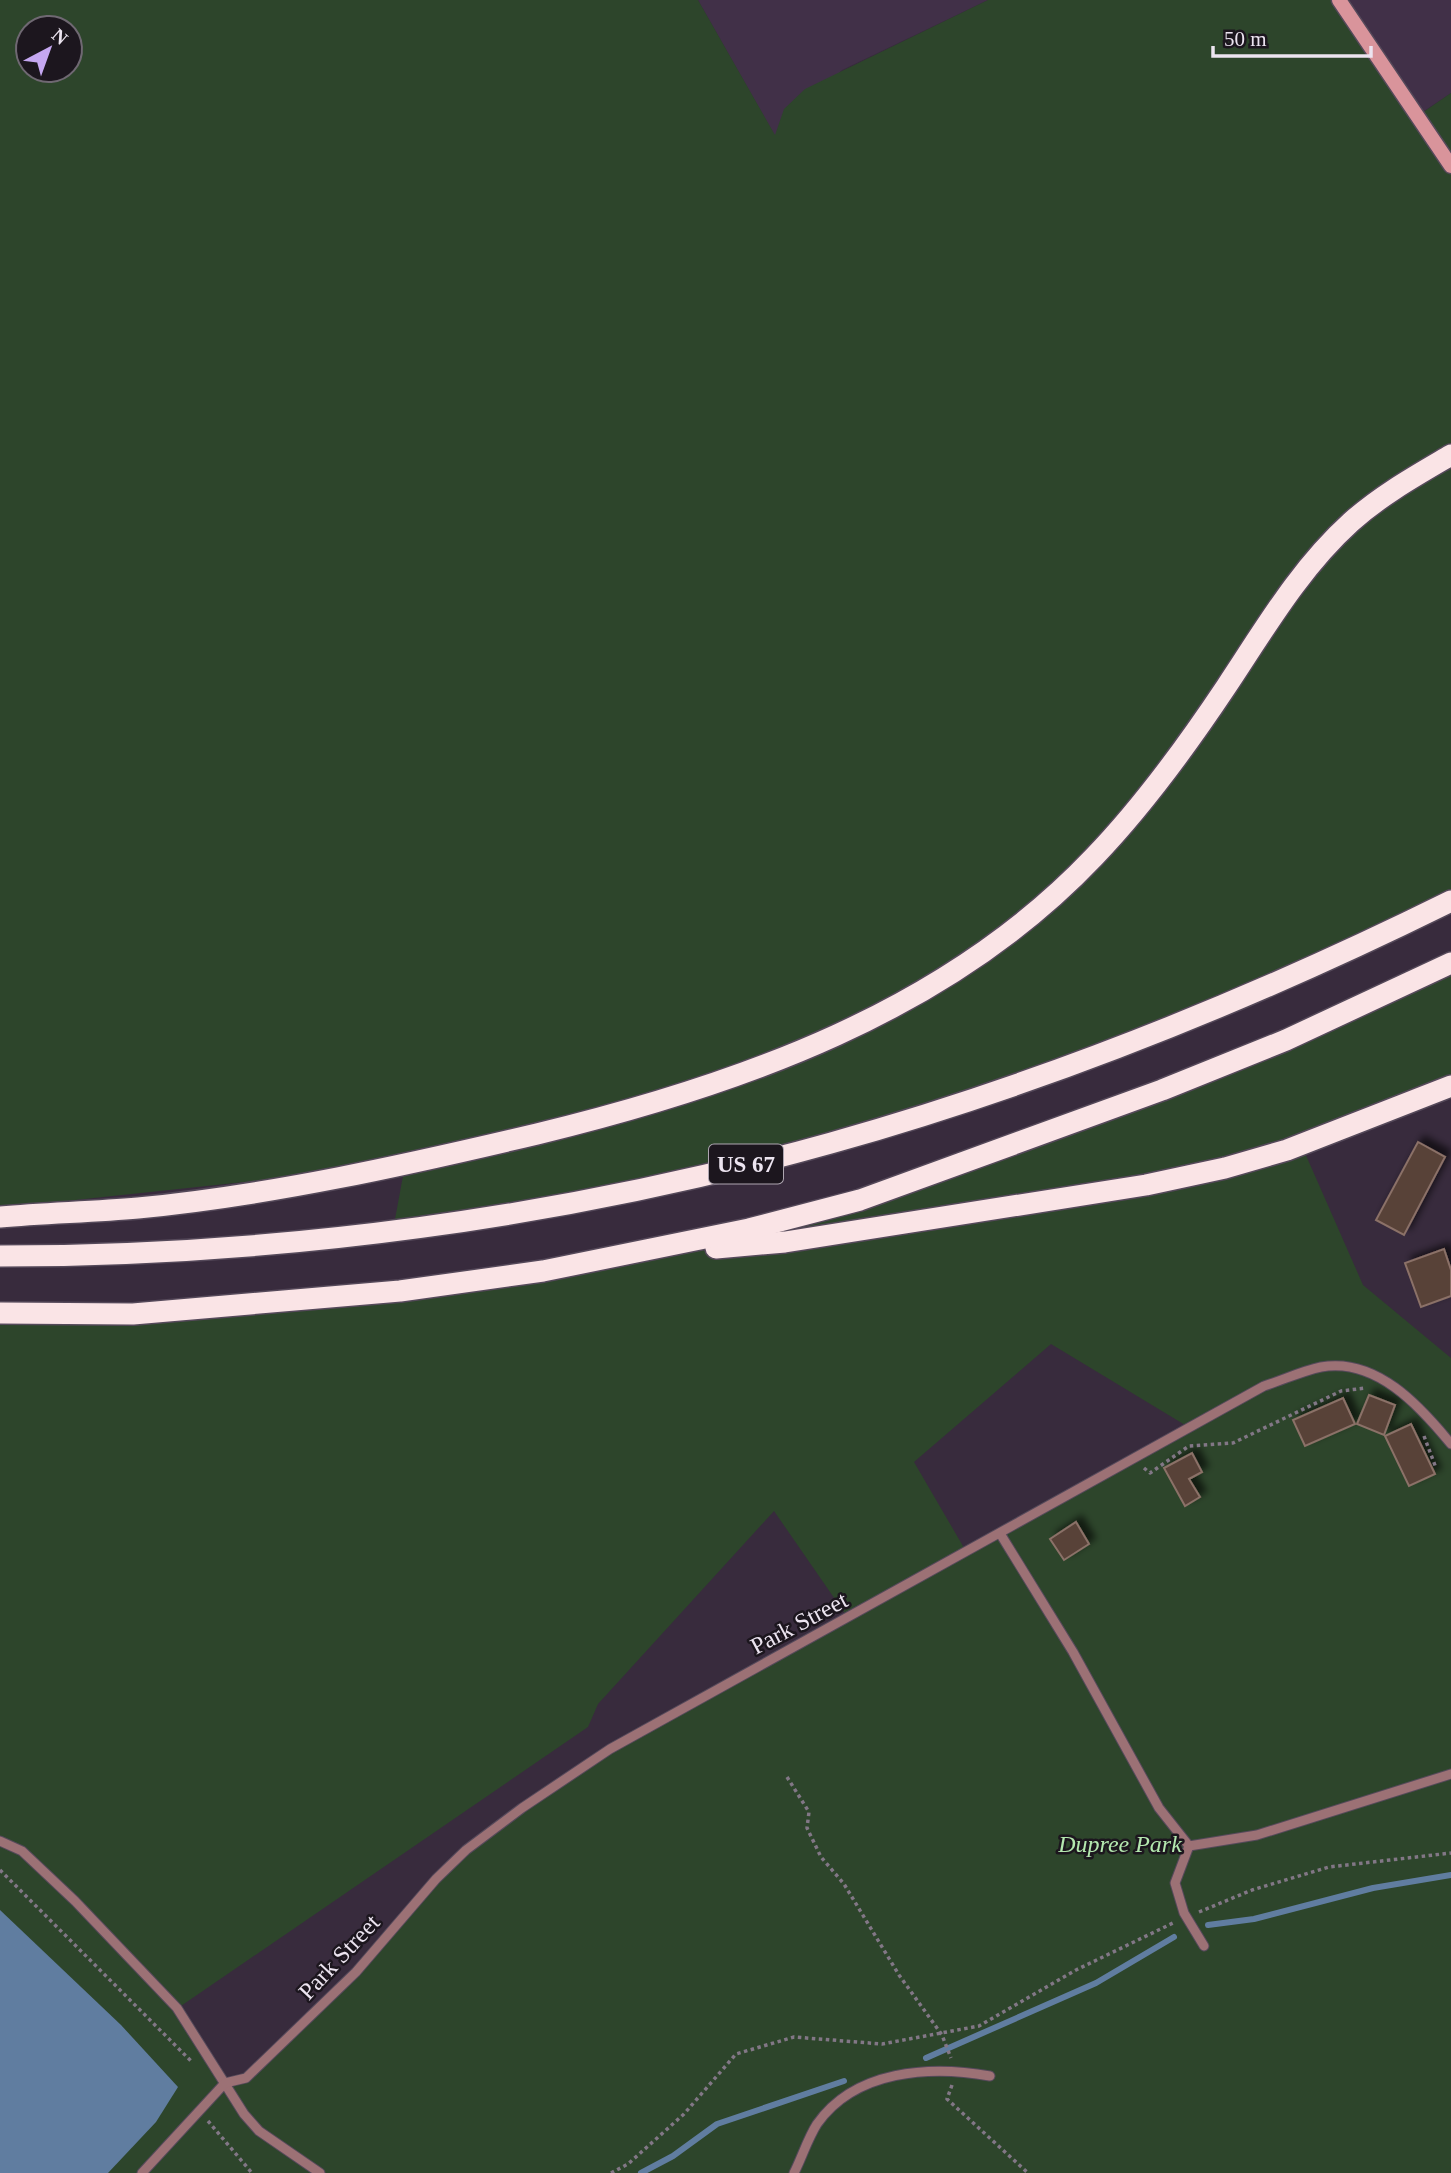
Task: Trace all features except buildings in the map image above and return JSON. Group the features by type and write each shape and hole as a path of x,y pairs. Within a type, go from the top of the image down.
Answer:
{"highway":[{"path":"0,1217 142,1207 441,1158 590,1121 738,1076 884,1014 975,957 1034,912 1092,860 1175,761 1294,583 1351,522 1404,482 1451,455"},
{"name":"US 67","path":"0,1256 161,1251 393,1230 524,1210 712,1173 870,1130 1152,1034 1279,981 1451,901"},
{"name":"US 67","path":"0,1313 133,1314 279,1303 530,1273 637,1254 860,1200 1187,1080 1286,1040 1451,964"},
{"path":"637,1254 785,1242 1146,1185 1225,1168 1287,1150 1451,1086"}],"street":[{"path":"1342,2 1451,166"}],"lane":[{"name":"Park Street","path":"142,2173 225,2083 246,2078 356,1972 436,1879 466,1850 522,1808 610,1749 1001,1535 1264,1386 1320,1367 1339,1366 1377,1376 1430,1418 1451,1444"},
{"path":"1001,1535 1073,1652 1159,1808 1189,1846"},
{"path":"1189,1846 1257,1835 1451,1774"},
{"path":"0,1841 22,1851 114,1939 177,2008 244,2115 258,2131 320,2173"},
{"path":"1189,1846 1175,1883 1186,1917 1204,1946"},
{"path":"794,2173 817,2124 842,2097 879,2078 955,2067 990,2076"}],"path":[{"path":"1135,1460 1150,1473 1189,1446 1233,1443 1341,1391 1371,1387"},
{"path":"1422,1432 1436,1468"},
{"path":"787,1777 808,1812 807,1828 821,1857 844,1884 899,1975 942,2035 955,2067 947,2099 1028,2173"},
{"path":"611,2173 628,2164 684,2114 736,2054 794,2038 882,2044 979,2026 1076,1970 1186,1917 1252,1890 1329,1867 1451,1853"},
{"path":"0,1870 190,2059 212,2096 208,2121 252,2173"}],"shaded area":[{"path":"698,0 988,0 842,70 775,136"},
{"path":"1339,0 1451,0 1451,93 1418,115"}],"green space":[{"path":"0,0 698,0 775,135 784,109 805,89 988,0 1339,0 1419,115 1451,93 1451,901 1267,987 831,1143 393,1230 405,1165 0,1208"},
{"name":"Dupree Park","path":"1451,963 1451,1086 1301,1144 1363,1285 1451,1358 1451,2173 0,2173 0,1313 400,1291 860,1200","holes":["1051,1344 1190,1428 967,1553 914,1462","774,1511 848,1618 610,1749 466,1850 356,1972 246,2078 225,2082 178,2008 588,1727 598,1704"]}],"water":[{"path":"0,1910 121,2025 178,2087 156,2122 108,2173 0,2173"}],"waterway":[{"path":"1208,1925 1254,1919 1373,1888 1451,1875"},
{"path":"926,2058 1096,1983 1174,1937"},
{"path":"641,2173 673,2156 717,2124 844,2081"}]}
